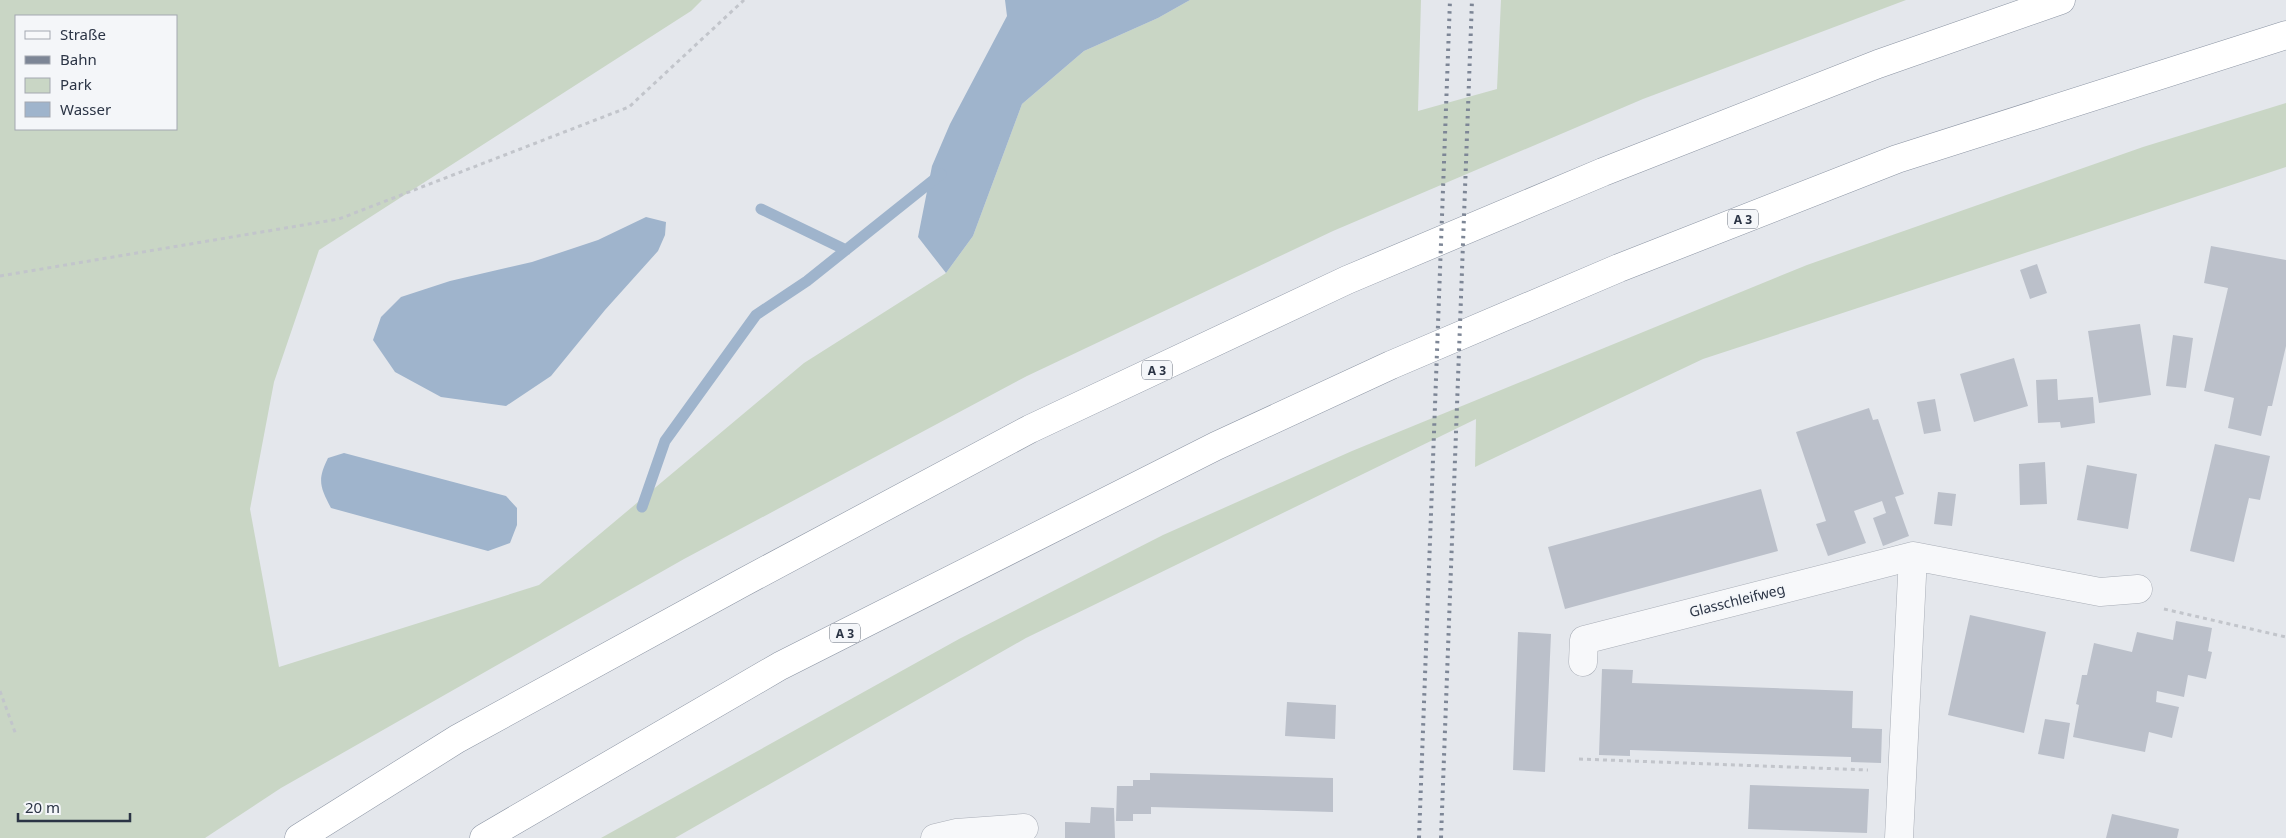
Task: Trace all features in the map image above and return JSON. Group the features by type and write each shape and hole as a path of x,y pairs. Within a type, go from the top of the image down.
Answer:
{"highway":[{"name":"A 3","path":"299,838 457,739 742,583 1030,429 1347,280 1594,176 1878,64 2061,0"},
{"name":"A 3","path":"484,838 780,666 1216,446 1391,365 1619,268 1897,159 2286,35"}],"street":[{"name":"Glasschleifweg","path":"1583,662 1584,640 1913,556 2100,592 2138,589"},
{"path":"1899,838 1913,556"},
{"path":"935,838 956,833 1024,828"}],"path":[{"path":"0,276 339,219 630,107 744,0"},
{"path":"2138,589 2164,609 2286,637"},
{"path":"0,691 16,735"},
{"path":"1580,759 1901,771"}],"green space":[{"path":"0,0 702,0 691,11 319,250 274,382 250,509 279,667 539,585 804,363 946,273 973,236 1022,104 1084,51 1158,18 1190,0 1421,0 1418,111 1497,89 1501,0 1906,0 1643,99 1333,231 1027,376 684,559 281,788 205,838 0,838"},
{"path":"2286,103 2286,167 1703,359 1475,467 1476,419 1026,638 675,838 601,838 959,639 1163,535 1352,451 1807,265 2143,147"}],"water":[{"path":"1005,0 1190,0 1158,18 1084,51 1022,104 973,236 946,273 918,237 932,166 950,124 1007,16"},
{"path":"646,217 666,222 665,235 658,251 605,310 551,376 506,406 441,397 395,372 373,340 381,317 401,297 450,281 532,262 598,240"},
{"path":"344,453 506,496 517,508 517,525 510,543 488,551 331,508 322,489 322,472 328,458"}],"building":[{"path":"2211,246 2286,260 2286,346 2272,406 2268,406 2261,436 2228,428 2234,398 2204,391 2228,288 2204,283"},
{"path":"2037,264 2047,293 2030,299 2020,270"},
{"path":"2140,324 2151,395 2099,403 2088,331"},
{"path":"2173,335 2193,338 2186,388 2166,386"},
{"path":"2014,358 2028,406 1974,422 1960,374"},
{"path":"2057,379 2058,400 2093,397 2095,423 2061,428 2060,422 2038,423 2036,380"},
{"path":"1935,399 1941,431 1924,434 1917,402"},
{"path":"1869,408 1873,420 1878,419 1904,494 1895,497 1909,536 1883,546 1873,518 1886,513 1882,501 1854,511 1866,543 1828,556 1816,524 1826,521 1796,432"},
{"path":"2215,444 2270,456 2260,500 2249,498 2234,562 2190,551"},
{"path":"2045,462 2047,504 2020,505 2019,464"},
{"path":"2087,465 2137,474 2128,529 2077,520"},
{"path":"1761,489 1778,551 1565,609 1548,547"},
{"path":"1938,492 1956,494 1952,526 1934,524"},
{"path":"1970,615 2046,632 2024,733 1948,715"},
{"path":"2176,621 2212,628 2208,651 2212,652 2206,679 2188,675 2184,697 2157,691 2156,702 2179,707 2172,738 2149,732 2145,752 2073,737 2079,705 2076,704 2082,675 2087,675 2094,643 2132,652 2137,632 2173,640"},
{"path":"1518,632 1551,634 1545,772 1513,770"},
{"path":"1602,669 1633,670 1632,683 1853,691 1852,728 1882,729 1881,763 1851,762 1851,757 1630,750 1630,756 1599,755"},
{"path":"1287,702 1336,705 1335,739 1285,736"},
{"path":"2045,719 2070,723 2064,759 2038,754"},
{"path":"1150,773 1333,778 1333,812 1151,807 1151,814 1133,814 1133,821 1116,821 1117,786 1133,786 1133,780 1150,780"},
{"path":"1750,785 1869,789 1867,833 1748,829"},
{"path":"1091,807 1114,808 1115,838 1065,838 1065,822 1090,823"},
{"path":"2112,814 2179,829 2177,838 2106,838"}],"waterway":[{"path":"642,507 665,441 756,315 807,281 941,174"},
{"path":"761,209 846,250"}],"railway":[{"path":"1419,838 1450,0"},
{"path":"1441,838 1472,0"}]}
